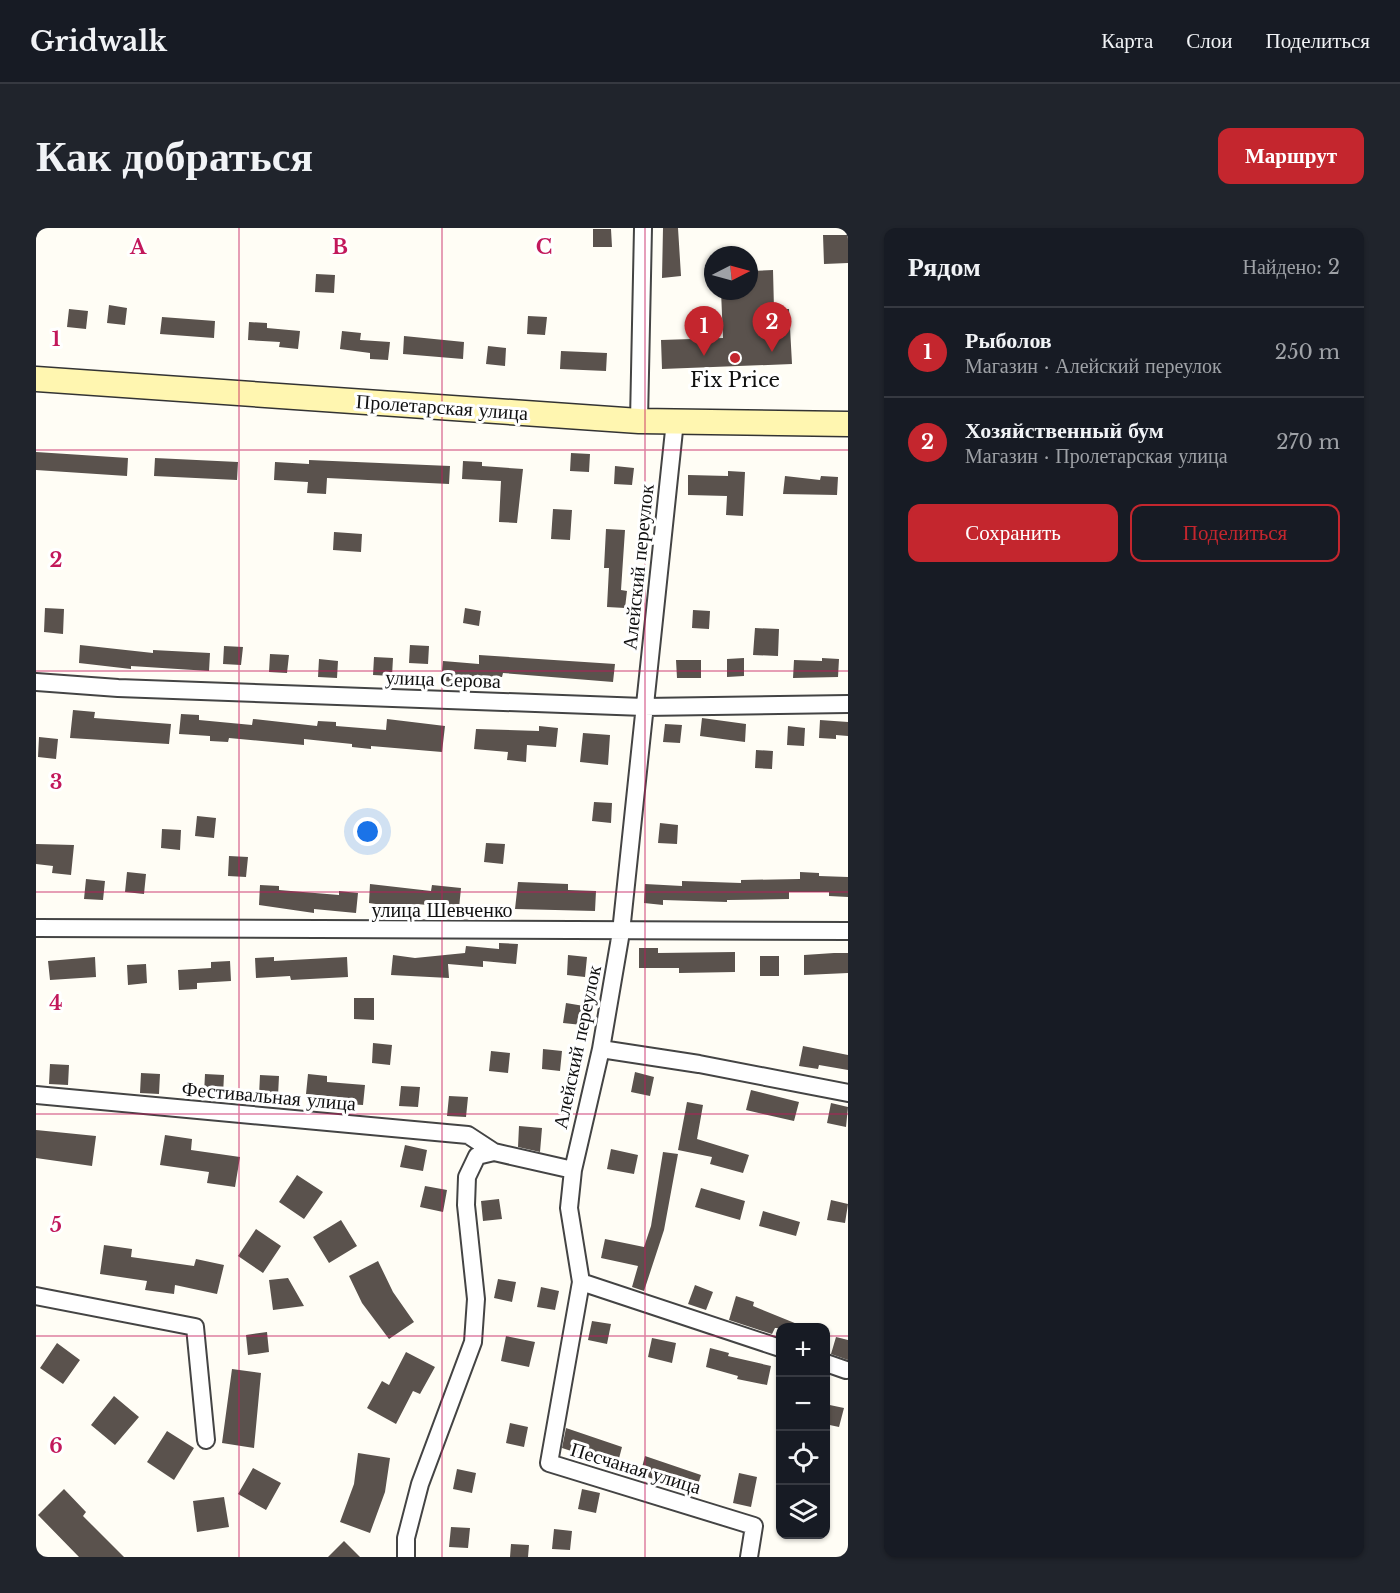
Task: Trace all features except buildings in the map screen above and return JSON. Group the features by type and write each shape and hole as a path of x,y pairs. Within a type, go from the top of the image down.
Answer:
{"main road":[{"name":"Пролетарская улица","path":"36,379 639,421 848,424"}],"street":[{"path":"639,421 643,228"},
{"name":"Алейский переулок","path":"573,1170 601,1049 621,932 675,421"},
{"name":"улица Серова","path":"36,682 118,688 644,707 848,704"},
{"name":"улица Шевченко","path":"36,928 621,932 848,931"},
{"path":"601,1049 699,1064 848,1093"},
{"name":"Фестивальная улица","path":"36,1095 468,1135 494,1152"},
{"path":"406,1557 406,1538 420,1485 473,1342 476,1299 466,1205 467,1177 477,1155 494,1152 573,1170"},
{"name":"Песчаная улица","path":"573,1170 569,1208 581,1282 549,1464 754,1526 749,1557"},
{"path":"581,1282 776,1347"},
{"path":"36,1296 195,1327 206,1440"},
{"path":"830,1365 846,1370"}],"place":[{"name":"Хозяйственный бум","path":"772,352"},
{"name":"Рыболов","path":"704,356"},
{"name":"Fix Price","path":"735,358"}]}
